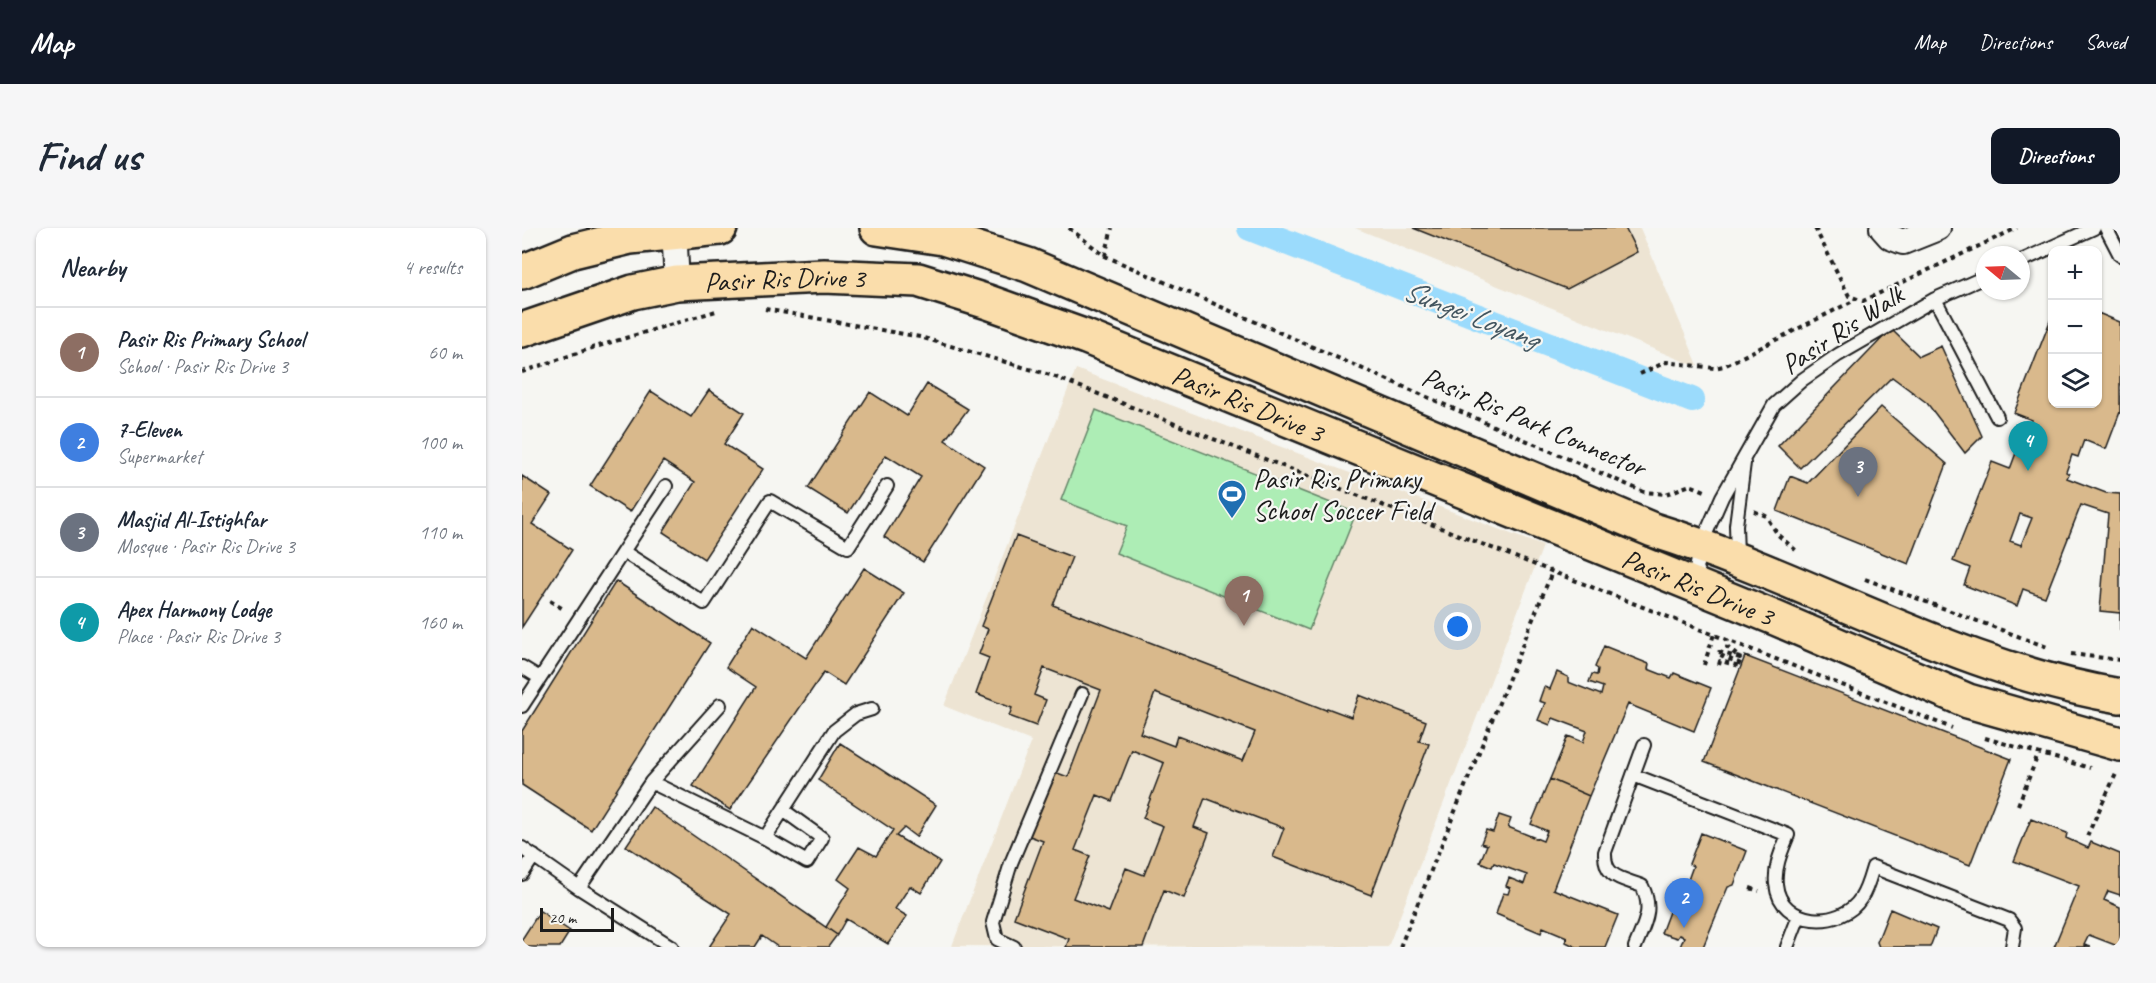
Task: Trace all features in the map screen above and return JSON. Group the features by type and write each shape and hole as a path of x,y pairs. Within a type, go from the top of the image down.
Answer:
{"main road":[{"name":"Pasir Ris Drive 3","path":"522,272 581,239 630,237 674,230 720,228"},
{"name":"Pasir Ris Drive 3","path":"877,228 943,238 1028,265 1642,526 1737,558 1995,666 2067,688 2120,696"},
{"name":"Pasir Ris Drive 3","path":"522,330 633,292 677,283 824,276 918,280 1086,337 1710,592 2115,766"}],"street":[{"path":"1882,228 1890,237 1903,242 1938,228"},
{"path":"674,230 677,283"}],"lane":[{"path":"2030,257 2094,228"},
{"path":"2106,228 2120,255"},
{"name":"Pasir Ris Walk","path":"1710,592 1696,569 1701,545 1722,497 1774,405 1802,380 1838,355 1935,299 1976,281"},
{"path":"1935,299 1997,417"},
{"path":"1737,558 1738,504 1745,453"},
{"path":"522,706 666,486"},
{"path":"624,552 704,603 770,501 848,548 886,486"},
{"path":"522,667 540,678"},
{"path":"1014,947 997,939 993,922 1011,863 1082,694"},
{"path":"579,888 651,782 720,705"},
{"path":"765,838 834,731 850,717 872,709"},
{"path":"1635,947 1648,913 1648,899 1642,886 1611,874 1605,865 1605,852 1644,745"},
{"path":"1634,775 1788,835 1779,857 1776,884 1779,898 1799,916 1818,921 1832,919 1845,913 1862,897 1873,867 2009,920 2015,927 2012,947"},
{"path":"651,782 765,838 803,862 811,860 822,842 821,835 783,810"},
{"path":"522,848 579,888 672,947"},
{"path":"522,874 534,856"},
{"path":"1787,947 1799,916"}],"path":[{"name":"Pasir Ris Park Connector","path":"1069,228 1105,256 1644,492 1666,494 1690,485 1722,497"},
{"path":"1105,256 1112,228"},
{"path":"1640,374 1666,362 1714,368 1724,366 1856,300"},
{"path":"757,308 920,337 1050,375 1552,573 1964,731"},
{"path":"522,372 592,348 719,310"},
{"path":"1738,504 1766,516 1778,535 1802,556"},
{"path":"1400,947 1552,573"},
{"path":"1857,576 2052,649"},
{"path":"1704,665 1714,634"},
{"path":"1719,665 1720,661 1740,666 1741,664 1718,654 1719,652 1740,658 1727,647 1728,640"},
{"path":"2063,653 2120,660"},
{"path":"1974,735 2093,769"},
{"path":"2018,805 2038,755"},
{"path":"2087,836 2115,766"}],"shaded area":[{"path":"1355,228 1640,228 1698,365 1693,365"},
{"path":"1076,369 1543,546 1388,947 952,946 1031,741 944,706"}],"green space":[{"name":"Pasir Ris Primary School Soccer Field","path":"1096,410 1356,513 1309,630 1116,553 1127,526 1061,500"}],"building":[{"path":"1413,228 1625,228 1637,252 1567,289"},
{"path":"2102,315 2120,322 2120,412 2106,449 2084,440 2078,457 2072,455 2066,472 2069,474 2067,478 2106,493 2120,494 2120,613 2100,611 2108,514 2081,505 2045,597 2023,589 2017,606 1964,585 1970,568 1953,561 1992,462 2010,469 2016,453 2024,456 2031,439 2025,437 2032,420 2014,413 2048,326 2048,408 2102,408","holes":["2020,514 2032,518 2021,545 2010,541"]},
{"path":"1891,329 1919,356 1941,346 1982,436 1965,453 1927,403 1892,377 1800,468 1778,446"},
{"path":"927,384 968,409 945,440 984,466 923,562 884,537 921,477 886,455 848,513 808,488 870,392 907,416"},
{"path":"709,390 744,413 724,444 763,469 704,559 663,532 695,482 663,461 630,512 590,486 651,391 691,417"},
{"path":"1881,407 1947,464 1909,564 1777,511 1790,476 1808,483"},
{"path":"522,476 551,495 532,524 572,550 522,627"},
{"path":"1016,536 1072,557 1053,605 1326,710 1327,708 1351,717 1359,695 1426,721 1419,741 1429,744 1371,895 1273,857 1284,828 1205,798 1194,827 1209,833 1184,898 1164,890 1143,947 1066,947 1069,939 1014,918 1043,841 1027,835 1052,771 1068,777 1101,690 1044,668 1034,695 1046,700 1036,726 1009,716 1012,708 976,694 989,658 979,654 988,629 981,626","holes":["1155,693 1255,732 1243,761 1177,736 1174,746 1140,733","1132,750 1164,763 1143,818 1163,826 1144,875 1126,868 1109,912 1073,898 1090,856 1075,850 1097,795 1112,801"]},
{"path":"864,568 904,593 844,685 824,672 730,810 693,786 756,687 726,667 753,624 806,658"},
{"path":"616,581 710,643 591,830 522,785 522,731"},
{"path":"1604,646 1649,664 1648,669 1671,678 1674,673 1711,688 1694,731 1628,704 1589,796 1550,779 1568,736 1583,742 1587,731 1553,718 1550,725 1538,720 1545,703 1539,701 1544,687 1550,689 1557,672 1568,677 1568,682 1601,695 1603,687 1589,682 1592,674 1597,675 1598,669 1595,667"},
{"path":"1745,656 2011,759 1970,865 1704,762"},
{"path":"840,743 936,805 916,837 904,828 896,836 940,862 921,893 910,886 895,909 907,916 888,944 846,919 837,935 826,927 850,888 838,879 859,847 876,856 893,830 818,780"},
{"path":"1550,779 1589,796 1553,889 1618,915 1605,947 1576,947 1566,942 1567,937 1543,927 1541,933 1496,914 1503,893 1508,894 1510,888 1506,886 1509,878 1524,884 1527,875 1494,863 1492,867 1480,862 1487,845 1481,843 1486,830 1493,832 1499,815 1511,819 1508,827 1543,841 1547,831 1531,824"},
{"path":"652,807 837,935 828,947 778,947 762,936 755,947 709,947 731,914 626,846"},
{"path":"2031,819 2067,833 2066,838 2088,848 2091,842 2120,854 2120,895 2108,891 2104,900 2120,907 2120,947 2089,935 2084,945 2091,947 2054,947 2079,886 2014,861"},
{"path":"1701,833 1747,851 1734,885 1728,887 1703,947 1680,947 1684,937 1679,935 1677,938 1661,933 1678,888 1684,891 1693,866 1689,864"},
{"path":"1890,909 1937,929 1930,947 1879,947 1877,942"},
{"path":"540,911 570,931 560,947 522,947 522,939"}],"waterway":[{"name":"Sungei Loyang","path":"1250,228 1692,400"}],"place":[{"name":"Apex Harmony Lodge","path":"2028,471"},
{"name":"Masjid Al-Istighfar","path":"1858,497"},
{"name":"Pasir Ris Primary School Soccer Field","path":"1232,520"},
{"name":"Pasir Ris Primary School","path":"1244,626"},
{"name":"7-Eleven","path":"1684,928"}]}
